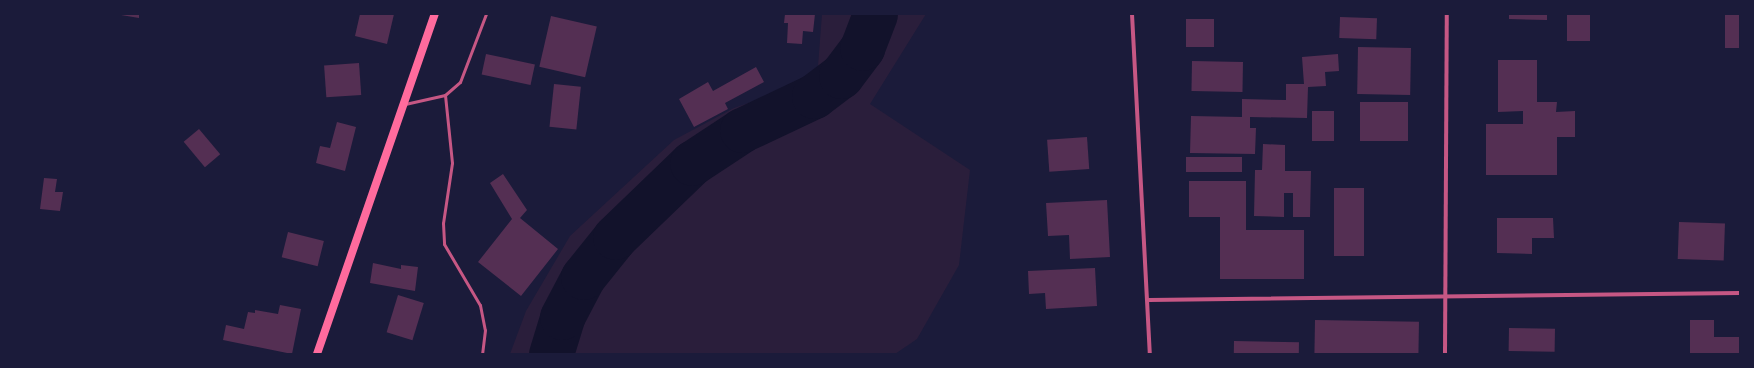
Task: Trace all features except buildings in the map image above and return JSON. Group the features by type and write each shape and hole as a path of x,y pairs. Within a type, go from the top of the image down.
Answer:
{"main road":[{"path":"317,354 435,14"}],"street":[{"path":"1132,14 1149,300 1150,354"},
{"path":"1445,354 1447,14"},
{"path":"1149,300 1740,292"}],"lane":[{"path":"404,104 446,96 460,82 486,14"},
{"path":"446,96 452,163 443,224 444,244 480,305 485,330 482,354"}],"shaded area":[{"path":"822,14 926,14 870,104 970,170 959,265 917,339 895,354 510,354 526,311 570,236 674,140 734,108 817,79"}],"waterway":[{"path":"551,354 562,317 583,277 615,237 692,163 742,130 814,96 841,76 862,48 875,14"}]}
